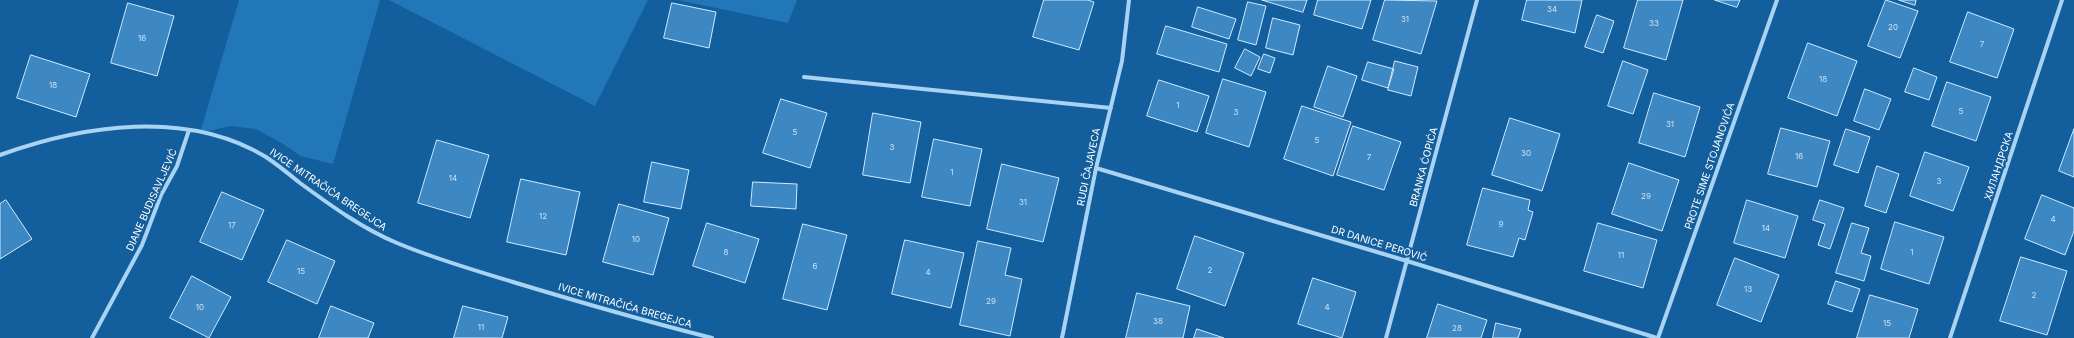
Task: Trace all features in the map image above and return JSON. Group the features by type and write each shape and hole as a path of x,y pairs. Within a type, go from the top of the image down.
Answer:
{"street":[{"name":"RUDI ČAJAVECA","path":"1062,338 1096,168 1122,60 1129,0"},
{"name":"BRANKA ĆOPIĆA","path":"1386,338 1476,0"},
{"name":"PROTE SIME STOJANOVIĆA","path":"1658,338 1777,0"},
{"name":"ХИЛАНДРСКА","path":"1950,338 2062,0"},
{"path":"804,77 1111,108"},
{"name":"IVICE MITRAČIĆA BREGEJCA","path":"0,155 35,142 73,133 113,128 189,130 242,143 268,158 302,184 383,237 424,254 580,302 712,338"},
{"name":"DIANE BUDISAVLJEVIĆ","path":"92,338 142,245 161,195 177,166 189,130"},
{"name":"DR DANICE PEROVIĆ","path":"1096,168 1658,338"}],"shaded area":[{"path":"239,0 380,0 333,164 301,156 280,142 256,129 230,126 200,133"},
{"path":"389,0 648,0 595,106"},
{"path":"678,0 797,0 788,23"}],"building":[{"path":"1044,0 1088,0 1094,2 1079,50 1033,37"},
{"path":"1262,0 1307,0 1303,12"},
{"path":"1318,0 1371,0 1362,29 1314,15"},
{"path":"1385,0 1437,1 1421,54 1373,40"},
{"path":"1527,0 1582,0 1575,33 1522,20"},
{"path":"1638,0 1683,0 1666,60 1624,48"},
{"path":"1715,0 1740,0 1737,7"},
{"path":"1886,0 1918,11 1900,58 1868,46"},
{"path":"1899,0 1916,0 1915,5"},
{"path":"1248,2 1266,6 1256,45 1238,40"},
{"path":"128,3 174,16 157,76 111,63"},
{"path":"672,3 716,12 709,48 664,38"},
{"path":"1198,7 1236,19 1229,39 1192,27"},
{"path":"1968,12 2014,29 1997,78 1950,62"},
{"path":"1597,15 1614,21 1603,53 1585,47"},
{"path":"1273,18 1300,25 1293,55 1266,48"},
{"path":"1166,26 1227,44 1219,72 1157,54"},
{"path":"1808,43 1857,61 1837,116 1788,98"},
{"path":"1245,49 1260,57 1251,76 1235,68"},
{"path":"1264,54 1275,58 1270,73 1258,69"},
{"path":"31,55 90,74 76,117 17,98"},
{"path":"1395,61 1418,67 1411,96 1388,90"},
{"path":"1623,61 1648,70 1633,114 1608,106"},
{"path":"1368,62 1394,69 1388,88 1362,80"},
{"path":"1328,66 1357,76 1343,117 1314,107"},
{"path":"1914,68 1937,77 1929,100 1905,92"},
{"path":"1223,79 1266,92 1249,147 1206,133"},
{"path":"1159,80 1209,96 1197,132 1147,116"},
{"path":"1947,82 1991,97 1976,141 1932,126"},
{"path":"1865,89 1891,99 1879,130 1854,121"},
{"path":"1654,93 1700,107 1685,157 1639,143"},
{"path":"781,99 827,113 810,168 763,153"},
{"path":"1302,106 1351,122 1333,176 1284,159"},
{"path":"873,113 921,122 910,183 863,175"},
{"path":"1510,118 1560,134 1542,191 1492,175"},
{"path":"1353,126 1401,142 1384,190 1337,175"},
{"path":"1781,128 1830,141 1817,187 1768,174"},
{"path":"1846,129 1870,137 1858,173 1834,165"},
{"path":"2074,129 2074,177 2059,171"},
{"path":"934,139 982,149 970,206 922,197"},
{"path":"437,140 489,155 470,218 418,203"},
{"path":"1925,152 1969,167 1953,211 1910,196"},
{"path":"652,162 689,170 681,209 644,202"},
{"path":"1629,163 1679,180 1662,231 1612,214"},
{"path":"1002,164 1059,178 1043,242 987,229"},
{"path":"1877,166 1899,174 1886,213 1865,206"},
{"path":"521,179 580,192 566,255 507,242"},
{"path":"753,182 797,184 796,209 751,206"},
{"path":"1483,188 1530,200 1528,210 1533,212 1525,240 1519,238 1513,257 1467,245"},
{"path":"222,192 264,210 242,260 200,242"},
{"path":"2042,195 2074,208 2074,231 2065,255 2025,239"},
{"path":"6,200 32,239 0,259 0,204"},
{"path":"1747,200 1798,216 1785,258 1734,243"},
{"path":"1820,200 1844,208 1830,249 1818,245 1825,224 1813,220"},
{"path":"619,204 669,218 653,275 603,262"},
{"path":"1895,222 1944,237 1929,284 1881,269"},
{"path":"707,223 759,239 745,283 693,266"},
{"path":"1598,223 1657,240 1643,288 1584,271"},
{"path":"1852,223 1869,228 1861,253 1871,256 1864,281 1836,273"},
{"path":"803,224 847,235 827,310 783,299"},
{"path":"1195,236 1244,253 1225,306 1177,289"},
{"path":"287,240 335,261 317,304 268,282"},
{"path":"905,240 964,253 951,308 892,294"},
{"path":"978,241 1011,248 1005,275 1022,279 1010,336 960,325"},
{"path":"2021,257 2067,271 2047,335 2000,321"},
{"path":"1735,258 1779,275 1761,322 1717,305"},
{"path":"192,276 231,297 209,338 170,318"},
{"path":"1313,278 1356,292 1342,338 1298,324"},
{"path":"1836,281 1860,289 1852,312 1828,304"},
{"path":"1137,293 1190,306 1183,338 1126,338"},
{"path":"1870,295 1918,309 1909,338 1857,338"},
{"path":"1438,304 1487,320 1481,338 1427,338"},
{"path":"331,306 374,323 368,338 319,338"},
{"path":"463,306 508,317 502,338 454,338"},
{"path":"1496,323 1521,329 1518,338 1493,338"},
{"path":"1197,329 1224,338 1194,338"}]}
